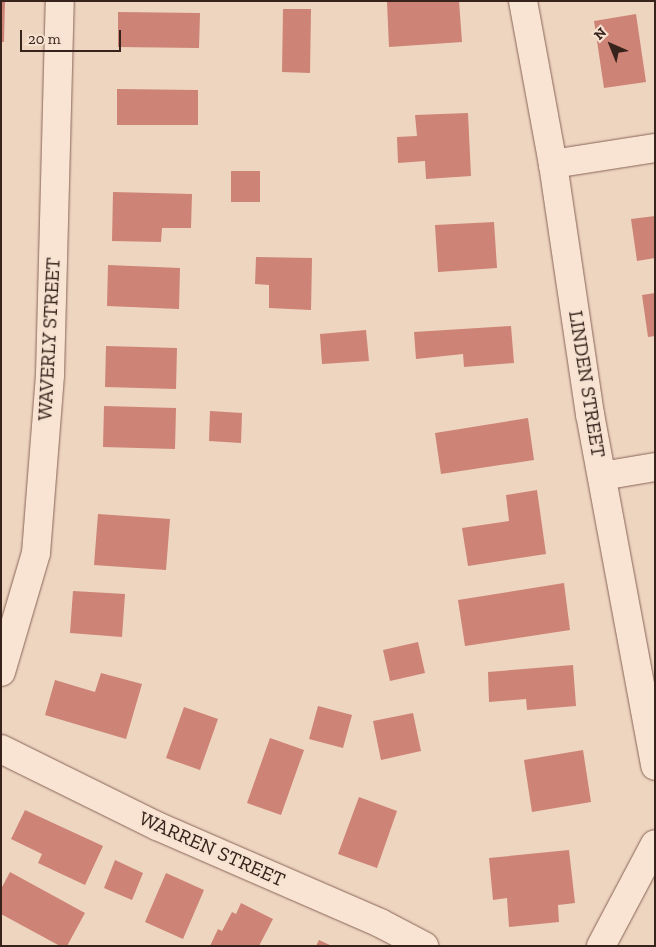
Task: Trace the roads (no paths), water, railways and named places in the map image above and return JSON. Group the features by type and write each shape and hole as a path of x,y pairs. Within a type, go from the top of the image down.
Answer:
{"street":[{"name":"WAVERLY STREET","path":"1,672 36,553 50,374 60,1"},
{"name":"LINDEN STREET","path":"523,1 553,164 602,476 655,766"},
{"path":"553,164 655,148"},
{"path":"602,476 655,467"},
{"name":"WARREN STREET","path":"1,749 157,826 380,923 424,946"},
{"path":"602,946 655,844"}]}
